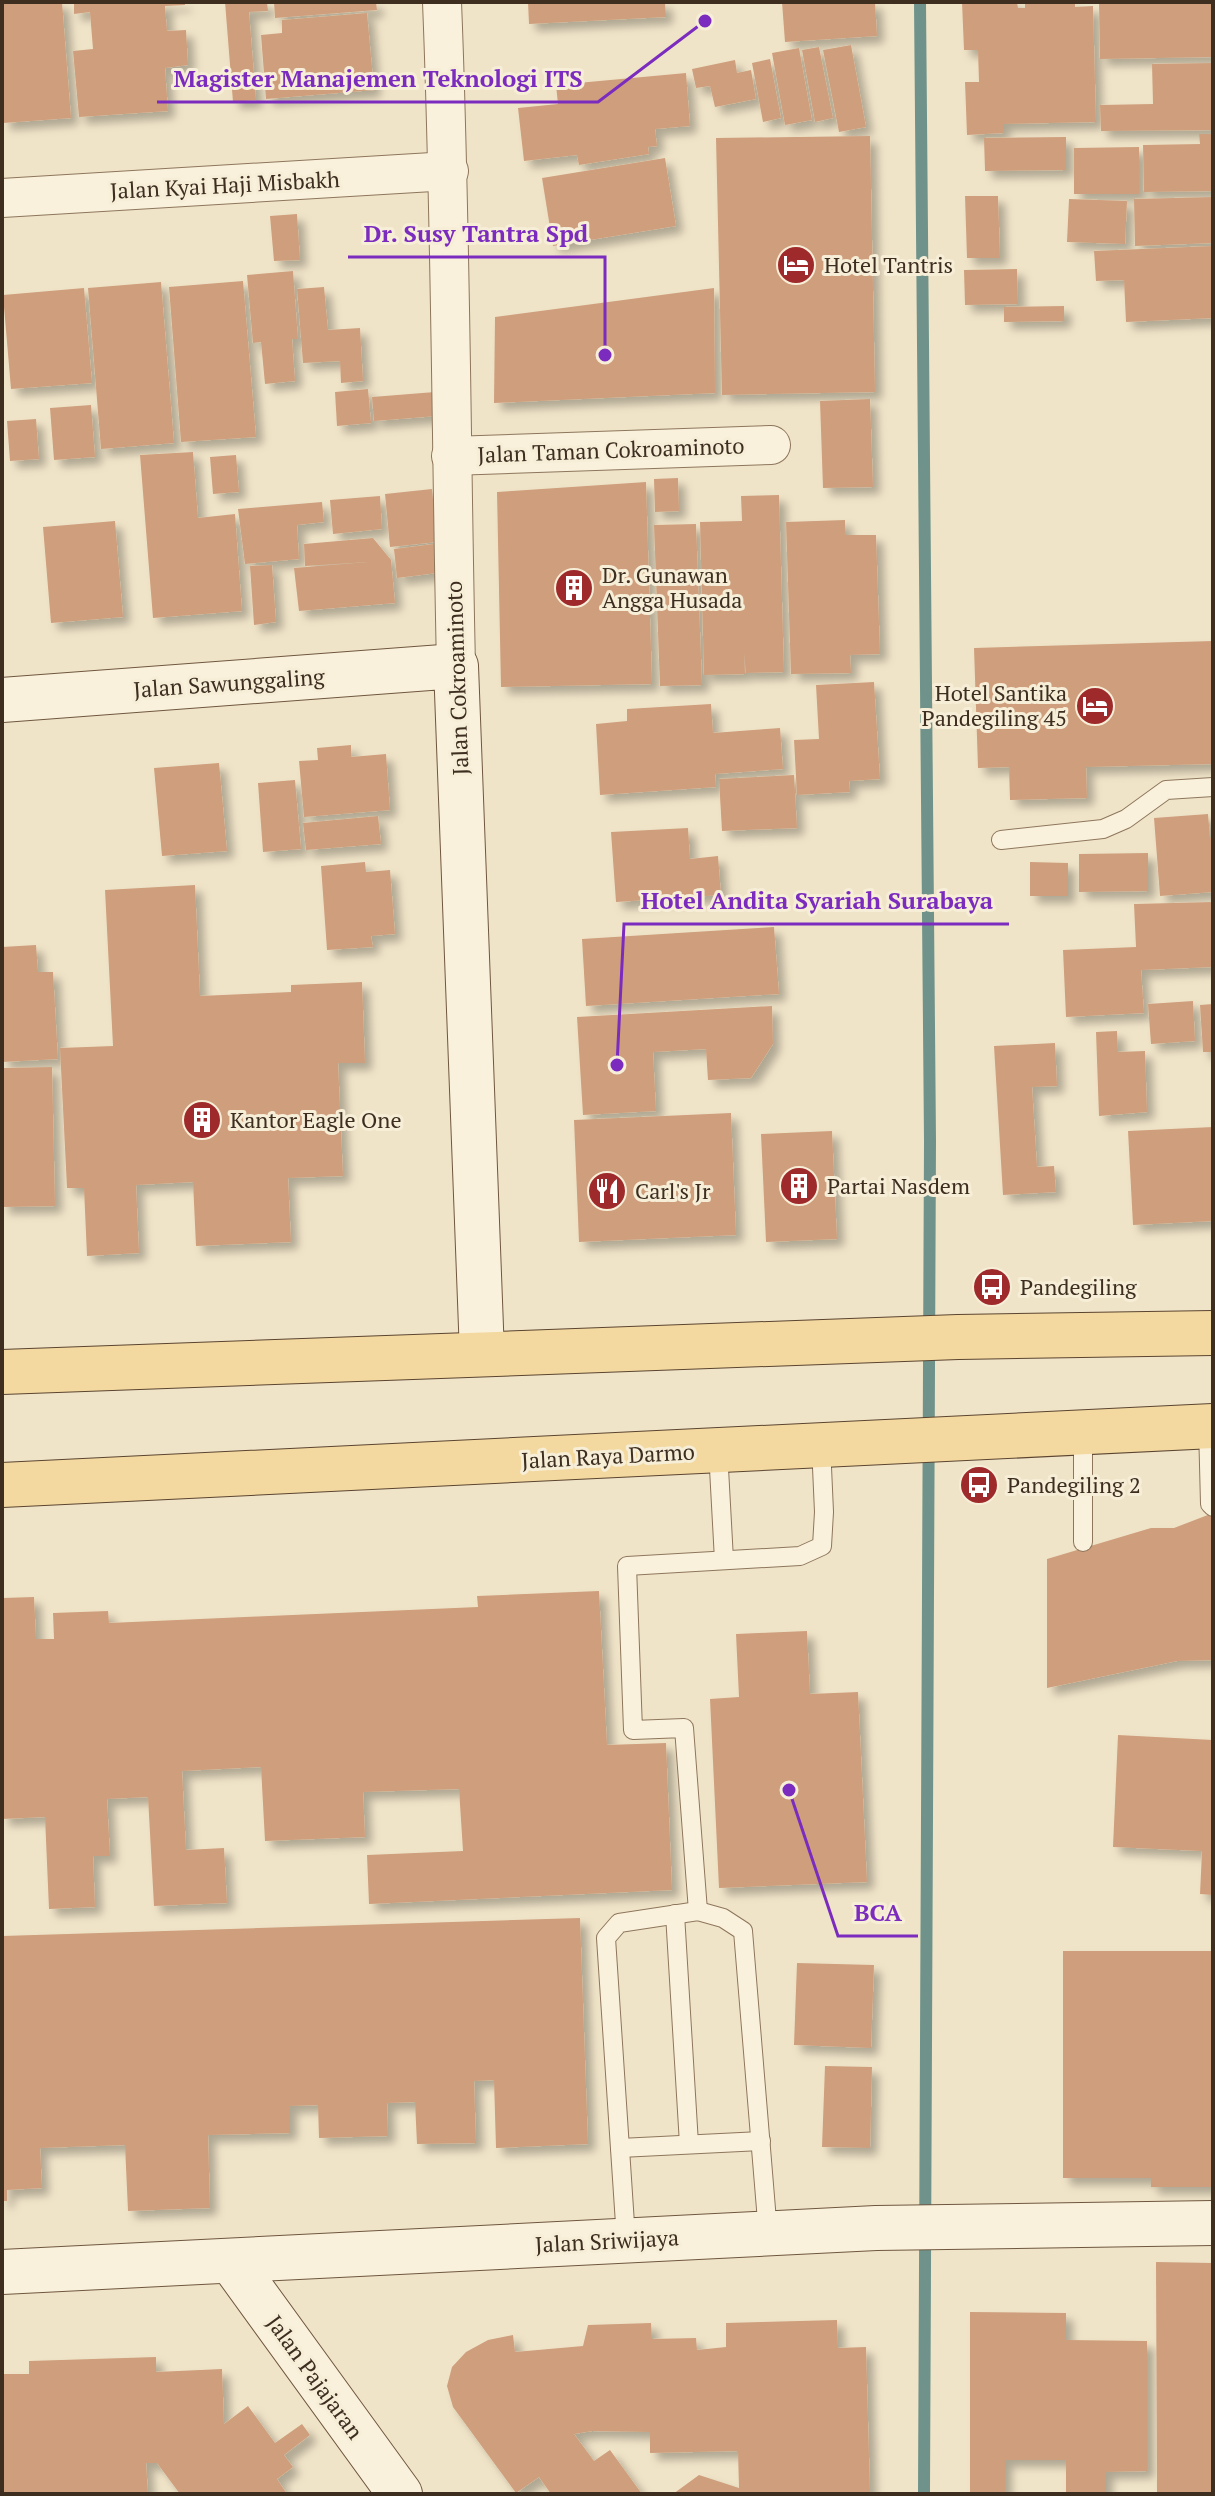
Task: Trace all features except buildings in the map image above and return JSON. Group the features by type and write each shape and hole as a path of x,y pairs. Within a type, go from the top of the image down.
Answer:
{"main road":[{"path":"2,1372 958,1337 1213,1333"},
{"name":"Jalan Raya Darmo","path":"2,1485 1210,1426"}],"street":[{"name":"Jalan Cokroaminoto","path":"442,2 449,171 456,666 482,1354"},
{"name":"Jalan Kyai Haji Misbakh","path":"2,198 449,171"},
{"name":"Jalan Taman Cokroaminoto","path":"451,456 771,445"},
{"name":"Jalan Sawunggaling","path":"2,700 456,666"},
{"name":"Jalan Sriwijaya","path":"2,2272 876,2228 1213,2223"},
{"name":"Jalan Pajajaran","path":"231,2261 400,2494"}],"lane":[{"path":"1001,840 1103,829 1126,819 1166,790 1213,787"},
{"path":"1210,1426 1210,1504 1213,1507"},
{"path":"1083,1432 1083,1542"},
{"path":"698,1911 684,1728 633,1730 627,1566 800,1556 822,1546 824,1512 838,1444"},
{"path":"718,1450 724,1560"},
{"path":"626,2239 606,1938 619,1923 698,1911 723,1918 743,1931 768,2233"},
{"path":"675,1914 689,2144"},
{"path":"620,2148 761,2141"}],"waterway":[{"path":"920,2 930,1141 924,2494"}],"place":[{"name":"Magister Manajemen Teknologi ITS","path":"705,21"},
{"name":"Hotel Tantris","path":"796,265"},
{"name":"Dr. Susy Tantra Spd","path":"605,355"},
{"name":"Dr. Gunawan Angga Husada","path":"574,588"},
{"name":"Hotel Santika Pandegiling 45","path":"1095,706"},
{"name":"Hotel Andita Syariah Surabaya","path":"617,1065"},
{"name":"Kantor Eagle One","path":"202,1120"},
{"name":"Partai Nasdem","path":"799,1186"},
{"name":"Carl's Jr","path":"607,1191"},
{"name":"Pandegiling","path":"992,1287"},
{"name":"Pandegiling 2","path":"979,1485"},
{"name":"BCA","path":"789,1790"}]}
